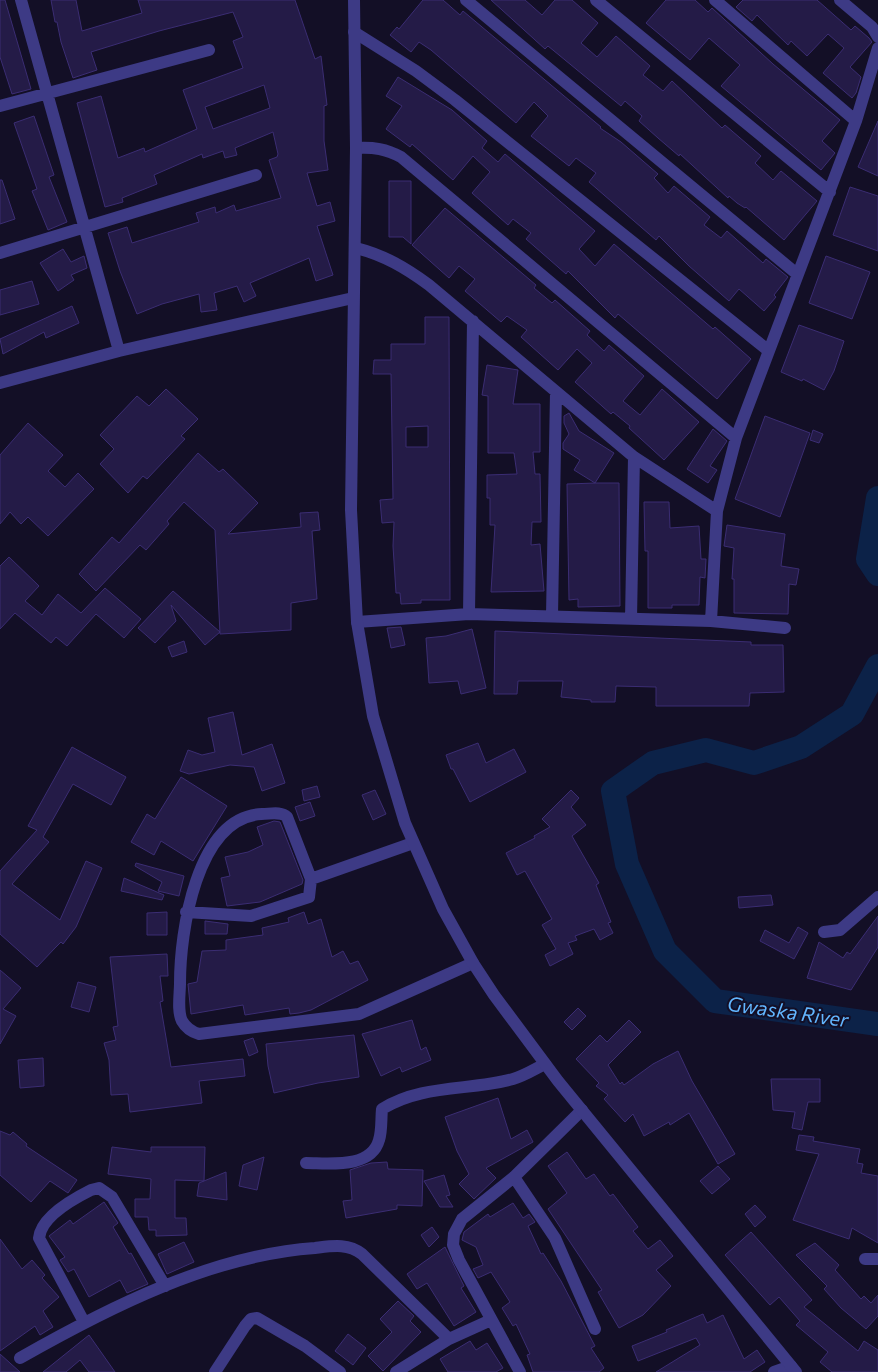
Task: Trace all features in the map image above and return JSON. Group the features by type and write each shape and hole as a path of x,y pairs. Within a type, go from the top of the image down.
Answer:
{"street":[{"path":"21,0 119,351"},
{"path":"354,0 356,248 353,298 351,510 357,622 373,716 413,842 443,910 473,963 545,1064 794,1369"},
{"path":"466,0 798,274"},
{"path":"596,0 830,192"},
{"path":"715,0 856,121"},
{"path":"840,0 872,27 878,37"},
{"path":"354,32 416,71 455,100 769,351"},
{"path":"711,621 717,511 736,438 856,121 878,48"},
{"path":"0,106 209,50"},
{"path":"356,148 373,147 389,150 401,157 736,438"},
{"path":"0,253 256,175"},
{"path":"356,248 370,251 406,268 473,320 634,457 717,511"},
{"path":"0,383 119,351 353,298"},
{"path":"469,614 473,320"},
{"path":"552,616 556,392"},
{"path":"630,619 634,457"},
{"path":"357,622 469,614 711,621 785,628"},
{"path":"186,912 251,916 309,896 311,879 285,815 258,814 240,818 221,836 195,882 186,912 180,951 180,1016 185,1026 199,1034 359,1014 473,963"},
{"path":"311,879 413,842"},
{"path":"824,932 840,930 878,897"},
{"path":"306,1163 352,1162 370,1154 379,1141 382,1109 395,1101 427,1092 514,1079 545,1064"},
{"path":"520,1372 459,1260 453,1245 454,1234 462,1219 514,1177 582,1110"},
{"path":"514,1177 556,1238 596,1329"},
{"path":"84,1322 39,1238 39,1232 48,1220 91,1190 99,1188 112,1197 165,1286"},
{"path":"20,1358 84,1322 165,1286 228,1264 271,1253 343,1246 354,1247 449,1339"},
{"path":"215,1372 245,1326 251,1320 257,1318 305,1346 340,1372"},
{"path":"396,1372 449,1339 491,1320"},
{"path":"774,1372 794,1369"}],"building":[{"path":"0,0 5,0 31,89 12,94 0,57"},
{"path":"51,0 76,0 82,31 142,13 138,0 295,0 315,59 321,56 327,105 324,106 324,141 328,170 307,173 317,206 330,202 335,221 317,226 333,275 316,281 309,258 250,283 256,296 244,302 237,286 214,293 217,310 201,312 199,294 162,304 137,314 120,271 108,233 127,227 132,243 199,222 196,213 215,207 216,213 234,205 236,211 281,198 269,160 277,157 278,154 273,132 235,148 237,155 225,158 223,151 203,158 202,154 154,175 157,184 122,198 123,202 105,207 77,103 101,96 118,158 144,148 145,152 197,129 183,90 243,68 233,41 243,37 233,12 159,31 91,52 97,70 73,78 61,42 57,22 55,22","holes":["264,85 270,108 213,129 205,107"]},
{"path":"423,0 443,0 460,15 463,11 600,128 621,142 658,174 654,178 668,193 674,186 710,217 704,225 721,238 727,231 763,263 766,259 788,277 774,295 776,297 764,311 739,289 729,301 689,266 659,236 656,240 589,182 596,173 576,158 569,166 531,136 548,116 534,102 516,123 431,50 419,42 411,52 390,35 397,27 399,29"},
{"path":"491,0 525,0 542,15 555,0 572,0 598,23 581,43 597,57 616,36 650,66 643,75 663,91 672,81 722,128 725,125 761,156 755,163 773,180 781,171 817,201 784,240 746,207 737,203 729,196 728,198 680,154 679,156 658,138 639,121 642,116 625,101 621,106 548,46 545,49"},
{"path":"666,0 695,0 708,12 712,8 773,64 840,120 822,141 835,153 821,170 721,86 740,65 709,38 690,60 646,23"},
{"path":"743,0 817,0 851,30 855,26 869,38 872,42 850,67 861,77 856,93 852,98 823,73 844,48 828,34 807,56 791,41 788,45 757,15 752,21 736,7"},
{"path":"398,77 452,110 487,141 482,148 498,162 505,154 595,231 579,249 595,266 614,244 751,359 717,399 618,314 615,318 568,271 566,274 526,239 531,233 513,219 508,225 472,193 490,172 473,156 453,180 412,144 410,147 386,129 402,106 386,96"},
{"path":"34,116 54,175 49,177 67,222 48,230 32,191 37,189 14,123"},
{"path":"878,121 878,176 858,167"},
{"path":"0,180 2,180 15,219 0,224"},
{"path":"389,181 411,181 411,244 403,237 389,237"},
{"path":"850,187 878,196 878,251 833,235"},
{"path":"445,208 536,285 534,288 552,303 555,300 590,331 587,335 604,351 609,345 644,376 623,401 640,415 662,389 699,422 664,460 629,428 630,426 613,412 611,414 575,382 592,363 577,349 558,370 521,337 527,330 507,316 501,322 465,291 475,279 459,266 449,278 412,245"},
{"path":"63,249 71,262 84,256 87,268 71,275 74,280 58,291 40,263"},
{"path":"826,256 870,272 852,319 809,303"},
{"path":"32,281 39,304 0,315 0,290"},
{"path":"72,306 79,323 46,338 44,332 3,354 0,339"},
{"path":"425,317 449,317 450,600 421,600 421,603 401,604 400,593 396,593 393,546 394,522 382,523 380,500 393,499 391,374 373,374 374,360 391,360 391,344 425,344","holes":["428,426 428,447 406,447 406,427"]},
{"path":"799,325 844,341 834,371 824,390 803,379 802,381 781,372"},
{"path":"487,365 518,370 513,404 540,404 540,452 533,452 535,474 540,474 541,522 532,522 531,545 540,544 544,591 491,592 495,525 490,525 490,498 487,498 487,475 517,474 514,453 488,453 488,396 482,395"},
{"path":"166,389 198,419 181,436 185,439 147,479 143,476 128,493 100,464 114,449 100,435 137,396 149,406"},
{"path":"569,413 579,431 614,453 595,483 574,470 580,460 563,449 563,443 569,434 564,423 564,416"},
{"path":"765,416 810,433 780,517 735,499"},
{"path":"28,423 63,455 48,471 65,487 78,473 94,489 48,536 28,517 21,524 10,512 0,524 0,455"},
{"path":"713,429 727,441 710,466 717,470 708,483 687,469"},
{"path":"813,430 823,434 819,443 810,440"},
{"path":"198,453 219,472 223,469 258,503 228,534 301,527 300,513 318,512 320,530 312,531 317,599 291,603 291,630 220,634 215,530 184,502 167,521 169,524 146,550 140,545 96,591 79,574 112,537 119,543"},
{"path":"619,483 620,606 578,607 578,599 569,600 567,484"},
{"path":"644,502 669,502 670,528 699,526 701,559 706,559 705,578 700,577 699,605 672,605 672,608 648,608 648,551 645,551"},
{"path":"727,525 785,534 781,566 799,569 796,585 789,584 788,614 734,613 734,579 732,579 734,548 724,546"},
{"path":"9,557 39,586 25,601 42,615 58,594 81,613 105,588 141,619 124,638 96,614 67,646 56,637 51,643 15,613 0,629 0,566"},
{"path":"173,591 220,632 205,645 171,605 176,621 155,643 138,628"},
{"path":"401,627 405,645 391,648 387,628"},
{"path":"472,629 486,688 461,694 458,681 429,683 426,638 446,636"},
{"path":"495,631 751,642 751,645 783,645 784,692 750,693 749,706 656,706 656,687 616,686 615,702 591,702 591,700 561,697 563,681 518,681 517,694 494,694"},
{"path":"184,641 187,652 172,657 168,647"},
{"path":"233,712 242,755 272,744 285,783 262,791 254,767 230,765 189,774 180,771 188,750 202,755 215,752 208,718"},
{"path":"478,743 486,763 514,749 526,772 470,802 453,769 451,769 446,755"},
{"path":"72,747 126,777 111,805 73,784 43,837 49,842 12,884 60,920 86,861 102,868 76,927 63,944 61,942 37,967 0,934 0,871 37,830 28,826"},
{"path":"181,777 227,806 193,861 161,841 154,855 131,842 147,814 155,819"},
{"path":"317,786 320,797 304,801 302,790"},
{"path":"375,790 386,814 373,820 362,795"},
{"path":"571,790 579,798 571,807 586,825 572,836 599,883 596,885 611,922 608,923 613,933 600,940 594,929 575,936 577,940 568,943 573,954 550,966 545,955 556,949 542,925 552,919 525,871 517,875 506,853 535,838 534,836 550,827 542,819"},
{"path":"310,802 315,816 300,821 295,807"},
{"path":"274,821 280,822 303,880 302,884 260,902 227,906 221,878 230,876 225,857 248,852 263,845 257,827"},
{"path":"136,863 184,876 179,896 158,891 162,882 135,866"},
{"path":"124,878 164,895 162,900 121,891"},
{"path":"771,895 773,905 739,908 738,897"},
{"path":"167,912 167,935 147,935 147,913"},
{"path":"304,912 308,924 321,919 332,957 343,951 350,964 358,961 368,980 311,1010 299,1013 290,1014 289,1008 245,1015 243,1005 191,1014 188,984 197,982 202,951 226,950 226,940 263,935 262,928 289,922 288,918"},
{"path":"878,916 878,947 851,990 807,978 819,942 843,958 847,952 850,954"},
{"path":"205,921 228,924 227,934 205,934"},
{"path":"798,927 808,933 794,959 760,941 765,930 789,943"},
{"path":"167,954 168,976 160,976 163,1001 160,1002 171,1067 243,1059 245,1076 199,1081 202,1103 130,1112 128,1094 111,1095 109,1060 104,1043 116,1040 113,1027 118,1026 110,957"},
{"path":"0,970 21,988 3,1009 16,1016 0,1044"},
{"path":"78,982 96,987 89,1012 71,1007"},
{"path":"578,1008 586,1016 572,1030 564,1022"},
{"path":"412,1020 421,1050 426,1047 431,1060 402,1072 400,1067 381,1076 362,1034"},
{"path":"629,1020 641,1032 608,1065 620,1084 622,1082 624,1085 653,1064 678,1051 692,1081 735,1154 718,1164 689,1113 670,1125 669,1122 644,1136 633,1114 625,1122 604,1099 608,1095 596,1086 599,1083 576,1059 600,1035 607,1042"},
{"path":"354,1035 359,1077 318,1083 274,1093 268,1066 266,1044"},
{"path":"253,1038 258,1052 249,1056 244,1041"},
{"path":"43,1058 44,1086 20,1088 18,1060"},
{"path":"771,1079 820,1079 820,1102 808,1102 802,1130 792,1128 795,1112 773,1110"},
{"path":"498,1098 511,1139 527,1130 533,1142 486,1168 496,1178 474,1199 459,1184 469,1174 457,1151 445,1117"},
{"path":"0,1131 10,1135 13,1132 27,1144 26,1146 77,1180 68,1193 50,1181 31,1202 0,1175"},
{"path":"799,1135 814,1137 813,1141 860,1149 857,1163 863,1164 861,1173 878,1176 878,1243 852,1228 849,1239 793,1220 819,1154 796,1150"},
{"path":"112,1147 151,1152 151,1147 205,1147 204,1181 175,1180 175,1218 186,1218 187,1235 156,1236 156,1230 149,1230 148,1217 135,1217 135,1199 150,1199 151,1179 108,1174"},
{"path":"567,1152 586,1179 594,1174 610,1196 613,1194 638,1227 633,1231 648,1249 660,1240 673,1256 656,1270 671,1286 643,1315 619,1328 598,1292 602,1290 548,1209 567,1193 548,1166"},
{"path":"264,1157 257,1190 239,1186 243,1165"},
{"path":"387,1162 388,1169 423,1170 422,1206 397,1205 397,1209 346,1218 343,1201 352,1200 350,1170 371,1163"},
{"path":"718,1166 730,1179 712,1194 700,1181"},
{"path":"226,1172 227,1200 197,1196 199,1183"},
{"path":"444,1175 450,1195 446,1196 453,1207 440,1207 424,1181"},
{"path":"104,1202 118,1223 113,1227 129,1254 131,1253 148,1284 127,1293 120,1280 89,1297 74,1269 68,1272 60,1260 65,1257 49,1236 70,1220 73,1224"},
{"path":"513,1203 523,1218 529,1214 535,1222 528,1226 541,1254 543,1253 561,1281 595,1346 591,1348 604,1368 599,1372 533,1372 527,1355 530,1354 516,1324 513,1326 502,1308 510,1302 491,1272 478,1278 473,1269 483,1265 476,1247 462,1240 464,1232 488,1214 490,1217"},
{"path":"755,1205 766,1217 755,1227 745,1214"},
{"path":"432,1227 439,1237 429,1247 421,1235"},
{"path":"751,1232 812,1300 804,1307 858,1351 864,1341 878,1350 878,1372 832,1372 820,1362 828,1352 796,1325 800,1321 779,1297 770,1305 725,1255"},
{"path":"0,1239 22,1269 32,1260 45,1275 42,1278 59,1297 43,1311 53,1327 40,1335 35,1326 0,1351"},
{"path":"184,1242 194,1262 167,1274 158,1254"},
{"path":"815,1243 839,1265 835,1270 861,1299 864,1296 871,1303 878,1295 878,1316 866,1329 841,1308 824,1289 827,1286 796,1255"},
{"path":"445,1247 464,1286 461,1288 476,1312 454,1326 427,1283 417,1289 407,1274"},
{"path":"398,1301 414,1316 410,1321 421,1332 383,1371 368,1356 392,1332 380,1319"},
{"path":"703,1314 707,1323 723,1315 744,1359 757,1350 765,1362 750,1372 656,1372 700,1345 696,1338 638,1361 632,1346 667,1332 666,1330"},
{"path":"348,1334 366,1348 353,1365 335,1351"},
{"path":"89,1335 115,1372 89,1372 80,1360 66,1372 43,1372"},
{"path":"470,1341 476,1350 487,1343 503,1368 496,1372 448,1372 440,1359"},
{"path":"0,1354 20,1372 0,1372"}],"waterway":[{"name":"Gwaska River","path":"878,498 868,559 878,574"},
{"name":"Gwaska River","path":"878,666 852,714 801,747 754,763 706,750 653,763 613,791 627,864 665,951 715,1001 878,1024"}]}
